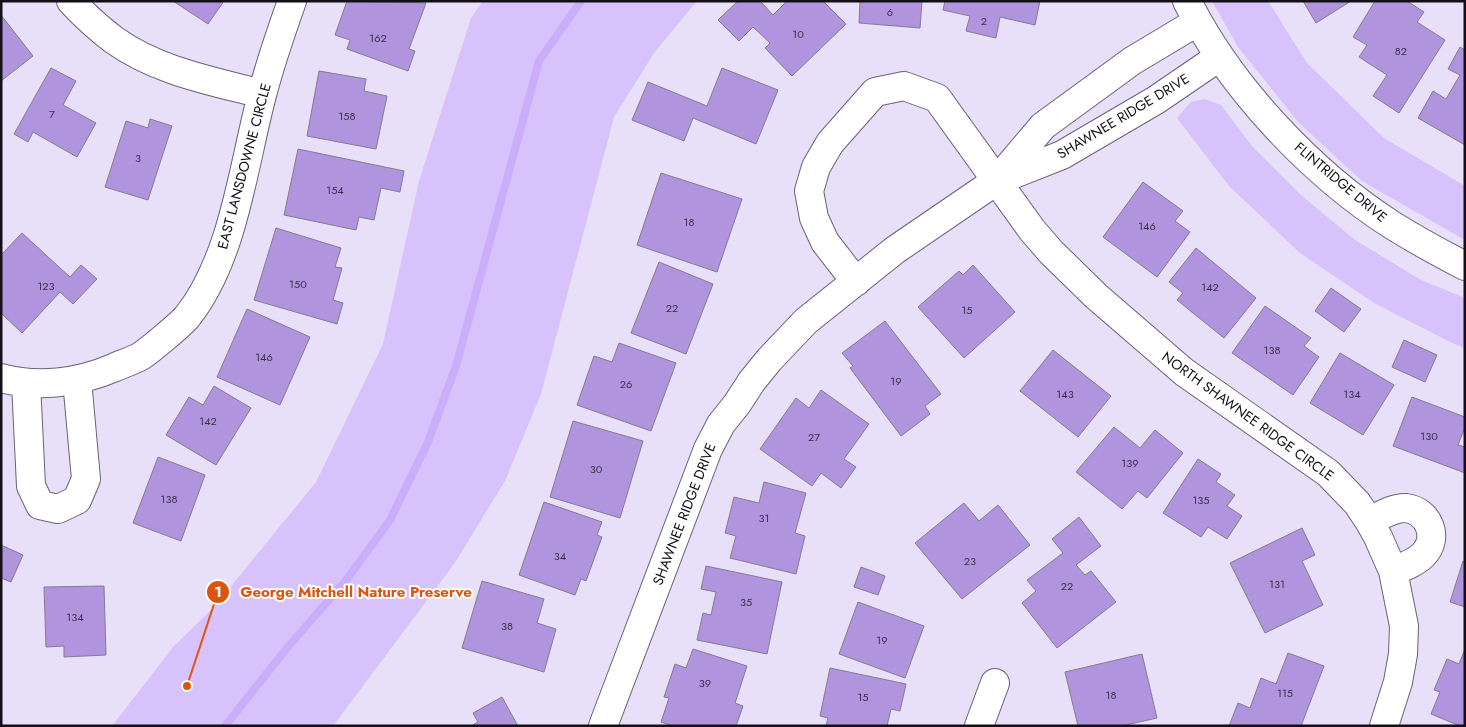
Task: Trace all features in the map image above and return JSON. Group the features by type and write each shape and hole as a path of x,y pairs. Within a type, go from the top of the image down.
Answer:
{"street":[{"path":"70,1 115,41 148,59 186,73 262,94"},
{"name":"EAST LANSDOWNE CIRCLE","path":"14,381 66,381 102,373 141,356 186,318 204,292 220,257 234,209 262,94 292,1"},
{"name":"FLINTRIDGE DRIVE","path":"1192,12 1219,57 1288,139 1337,184 1390,224 1465,266"},
{"name":"SHAWNEE RIDGE DRIVE","path":"996,181 1043,126 1132,61 1192,12"},
{"name":"SHAWNEE RIDGE DRIVE","path":"603,726 708,449 721,424 769,360 800,327 895,250 996,181 1062,155 1156,100 1219,57"},
{"name":"NORTH SHAWNEE RIDGE CIRCLE","path":"856,282 825,242 814,218 810,191 816,167 830,143 874,92 904,86 937,98 1032,230 1051,252 1096,296 1184,372 1328,473 1346,491 1369,521 1393,572 1404,626 1403,654 1398,682 1384,726"},
{"path":"14,381 31,486 40,505 58,509 77,500 86,479 66,381"},
{"path":"1369,521 1392,511 1405,508 1420,513 1428,521 1432,535 1430,547 1413,562 1393,572"},
{"path":"979,726 995,683"}],"shaded area":[{"path":"483,1 697,1 654,53 614,117 541,394 505,481 454,564 333,726 112,726 174,646 215,606 316,482 383,344 419,181 471,18"},
{"path":"1212,1 1268,1 1307,63 1384,138 1465,186 1465,240 1362,181 1299,123 1238,47"},
{"path":"1205,99 1221,105 1252,146 1302,196 1355,240 1421,280 1465,298 1465,348 1374,303 1300,253 1229,186 1177,118 1191,102"}],"building":[{"path":"173,1 224,1 208,24"},
{"path":"347,1 426,3 409,49 415,51 408,71 347,49 350,40 335,35"},
{"path":"738,1 760,1 773,15 787,1 823,1 846,24 792,76 765,48 770,43 753,27 739,41 718,20"},
{"path":"860,1 922,1 920,28 859,23"},
{"path":"945,1 1040,1 1035,25 1000,17 996,38 966,31 970,16 943,10"},
{"path":"1303,1 1351,1 1316,23"},
{"path":"1375,1 1407,1 1424,12 1417,22 1445,40 1399,113 1373,96 1387,75 1359,57 1367,45 1353,37"},
{"path":"1,15 33,56 1,81"},
{"path":"1460,47 1465,50 1465,145 1418,118 1433,91 1446,99 1460,75 1448,69"},
{"path":"51,68 76,81 63,105 96,123 77,157 33,132 28,142 14,134"},
{"path":"722,68 778,90 756,144 693,118 684,141 632,120 648,82 707,106"},
{"path":"319,71 366,79 364,91 387,96 376,149 307,136"},
{"path":"150,119 172,126 148,200 105,187 126,121 148,128"},
{"path":"298,149 404,171 400,192 381,188 374,220 359,217 356,230 284,215"},
{"path":"661,173 742,199 717,272 637,245"},
{"path":"1143,182 1183,211 1175,221 1190,232 1157,277 1103,237"},
{"path":"276,228 341,248 335,267 342,268 333,300 343,303 337,324 254,300"},
{"path":"22,233 70,277 81,265 97,279 73,304 60,292 22,333 1,313 1,255"},
{"path":"1196,248 1256,298 1224,338 1177,300 1183,293 1169,282"},
{"path":"659,262 713,284 686,354 631,333"},
{"path":"973,265 1015,312 964,358 918,307 959,271 963,275"},
{"path":"1331,288 1361,309 1344,332 1315,311"},
{"path":"1265,306 1311,338 1304,346 1319,357 1293,395 1232,353"},
{"path":"247,309 310,337 280,405 217,377"},
{"path":"885,321 941,394 925,406 930,414 901,436 850,368 853,366 842,353"},
{"path":"1404,340 1437,355 1425,382 1392,367"},
{"path":"619,343 676,363 651,431 577,405 594,356 612,362"},
{"path":"1053,350 1111,396 1078,437 1020,391"},
{"path":"1340,353 1394,385 1363,435 1310,403"},
{"path":"214,386 251,408 216,465 166,435 189,397 203,405"},
{"path":"821,390 869,424 844,459 856,467 841,488 821,473 812,486 760,449 796,398 809,408"},
{"path":"1412,397 1465,417 1465,427 1458,445 1465,447 1465,473 1393,446"},
{"path":"573,421 643,441 620,518 550,497"},
{"path":"1114,427 1140,448 1155,430 1183,453 1147,498 1138,491 1122,509 1076,472"},
{"path":"158,457 205,475 181,541 133,523"},
{"path":"1198,459 1221,474 1216,482 1235,495 1227,506 1242,516 1227,539 1208,527 1201,537 1163,513"},
{"path":"764,482 806,493 795,533 805,536 796,574 730,558 736,536 725,533 734,497 759,503"},
{"path":"544,502 602,522 597,535 602,537 586,581 581,579 575,595 519,575"},
{"path":"964,503 979,521 998,505 1030,545 962,599 915,543"},
{"path":"1079,517 1101,546 1076,565 1085,575 1091,571 1116,602 1057,648 1022,603 1036,591 1027,580 1063,553 1052,539"},
{"path":"1302,528 1315,555 1302,561 1323,605 1265,633 1230,563"},
{"path":"1,545 23,555 11,582 1,578"},
{"path":"1463,561 1465,562 1465,607 1450,602"},
{"path":"706,566 782,582 767,654 697,640 703,613 711,615 716,592 701,589"},
{"path":"861,567 885,576 878,595 854,587"},
{"path":"482,581 544,599 537,623 556,629 544,672 462,648"},
{"path":"104,586 106,655 64,657 64,646 46,647 44,587"},
{"path":"858,602 924,626 905,678 839,654"},
{"path":"693,649 747,666 735,703 743,706 736,726 674,726 661,722 669,698 664,697 675,664 686,668"},
{"path":"1465,649 1465,726 1460,726 1431,714 1440,692 1434,690 1447,659 1459,664"},
{"path":"1288,653 1324,666 1301,726 1229,726 1238,703 1250,708 1261,678 1276,684"},
{"path":"1142,654 1157,718 1121,726 1078,726 1065,672"},
{"path":"830,668 906,684 900,711 891,709 887,726 826,726 828,718 820,716"},
{"path":"502,697 518,726 471,726 478,722 473,713"}],"waterway":[{"path":"225,726 287,648 347,579 390,520 428,442 456,366 539,61 581,1"}],"place":[{"name":"George Mitchell Nature Preserve","path":"187,686"}]}
